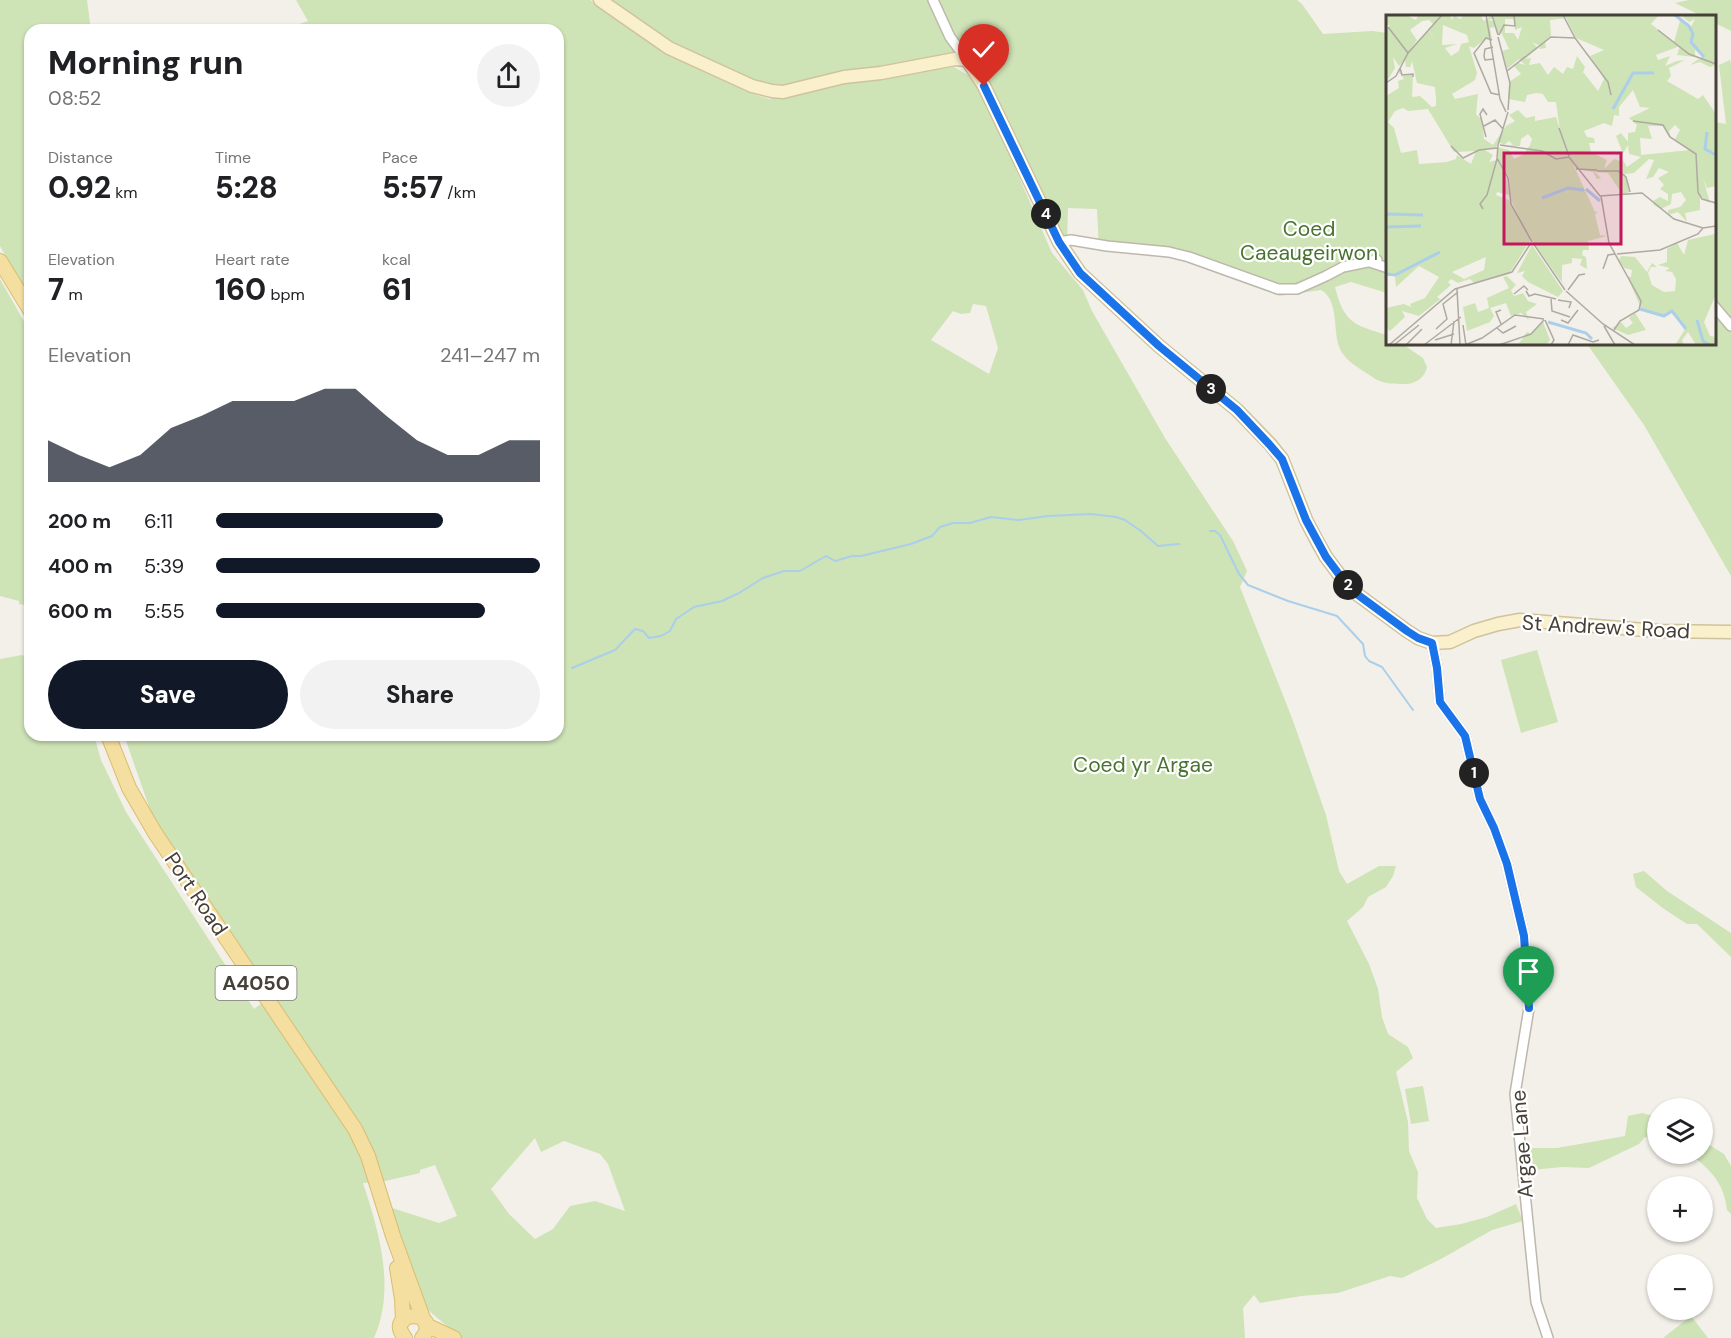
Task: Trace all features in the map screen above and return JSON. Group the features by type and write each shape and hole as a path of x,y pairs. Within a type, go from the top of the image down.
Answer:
{"main road":[{"path":"0,261 24,300"},
{"name":"Port Road","path":"110,741 129,788 155,833 355,1129 375,1176 424,1328"},
{"name":"Port Road","path":"393,1236 402,1299 401,1332"},
{"name":"A4050","path":"401,1332 410,1316 414,1315 422,1318 424,1328"},
{"path":"424,1328 454,1338"}],"street":[{"path":"600,0 669,48 752,86 767,90 783,92 844,77 961,60"},
{"path":"933,0 961,60 984,86 1059,242 1080,273 1159,346 1237,410 1282,459 1306,520 1326,557 1350,589 1412,635 1432,643"},
{"path":"1059,242 1071,240 1169,252 1278,289 1297,289 1343,267 1373,261 1386,267"},
{"path":"1716,308 1731,326"},
{"name":"St Andrew's Road","path":"1432,643 1450,642 1474,631 1520,620 1659,631 1731,632"},
{"name":"Argae Lane","path":"1432,643 1440,702 1465,736 1480,799 1494,828 1507,864 1524,936 1529,1008 1515,1094 1536,1302 1548,1338"}],"green space":[{"path":"0,0 87,0 90,24 24,24 24,289 0,246"},
{"name":"Coed yr Argae","path":"296,0 590,0 683,62 750,93 769,99 836,83 954,67 969,76 987,103 1052,253 1083,290 1092,311 1165,438 1233,541 1247,571 1240,587 1292,718 1326,815 1339,871 1347,884 1379,866 1396,866 1386,887 1368,897 1363,907 1347,921 1369,964 1378,989 1382,1017 1388,1034 1408,1047 1413,1058 1396,1072 1408,1122 1409,1151 1418,1172 1417,1198 1427,1219 1436,1228 1461,1224 1487,1217 1516,1204 1523,1221 1492,1230 1402,1278 1390,1276 1338,1293 1260,1303 1254,1295 1243,1308 1245,1338 461,1338 428,1310 417,1294 389,1207 439,1223 457,1216 435,1165 420,1170 420,1173 381,1182 363,1183 375,1221 383,1260 384,1300 374,1338 0,1338 0,659 24,656 24,741 96,741 101,760 126,812 254,1009 270,997 154,821 126,741 564,741 564,24 300,24 308,21","holes":["973,304 986,306 998,348 989,374 931,340 953,311 961,314 970,313","535,1138 541,1152 564,1141 600,1154 608,1164 625,1211 595,1201 570,1206 553,1229 535,1239 509,1214 491,1189"]},
{"path":"609,0 929,0 954,51 949,55 793,86 764,85 678,47"},
{"name":"Coed Caeaugeirwon","path":"937,0 1297,0 1323,34 1372,31 1386,33 1386,293 1351,282 1335,287 1342,308 1352,321 1386,335 1386,345 1404,345 1423,358 1427,367 1422,377 1411,383 1386,383 1375,379 1345,357 1338,342 1331,301 1321,290 1279,296 1265,287 1184,258 1099,251 1097,209 1068,208 1067,243 974,53 956,40"},
{"path":"1689,0 1731,0 1731,31 1716,24 1716,15 1700,15 1675,3"},
{"path":"1730,60 1731,576 1644,425 1588,345 1716,345 1716,122 1726,124 1719,65"},
{"path":"0,279 24,321 24,605 19,604 19,601 0,596"},
{"path":"1537,650 1558,722 1521,733 1501,660"},
{"path":"1644,871 1667,891 1731,933 1731,957 1697,924 1687,924 1636,887 1633,874"},
{"path":"1423,1086 1429,1121 1411,1124 1405,1089"},
{"path":"1647,1114 1647,1137 1639,1144 1589,1168 1562,1167 1532,1170 1530,1148 1557,1148 1625,1136 1628,1116"},
{"path":"1713,1147 1724,1154 1731,1166 1731,1214 1727,1210 1720,1185 1702,1164 1713,1164"},
{"path":"1686,1320 1694,1320 1708,1338 1663,1338"}],"waterway":[{"path":"572,668 615,650 635,629 643,631 649,638 661,636 670,631 676,619 694,607 722,601 763,578 784,571 800,571 826,556 835,561 911,544 932,536 940,527 953,523 970,523 991,517 1019,520 1091,514 1125,520 1158,546 1179,544"},
{"path":"1210,531 1215,531 1220,535 1239,574 1248,585 1288,601 1337,616 1363,644 1365,656 1369,661 1382,667 1413,710"}],"route":[{"path":"984,86 1059,242 1080,273 1159,346 1237,410 1282,459 1306,520 1326,557 1350,589 1407,631 1432,643 1440,702 1465,736 1480,799 1494,828 1507,864 1524,936 1529,1008"}]}
